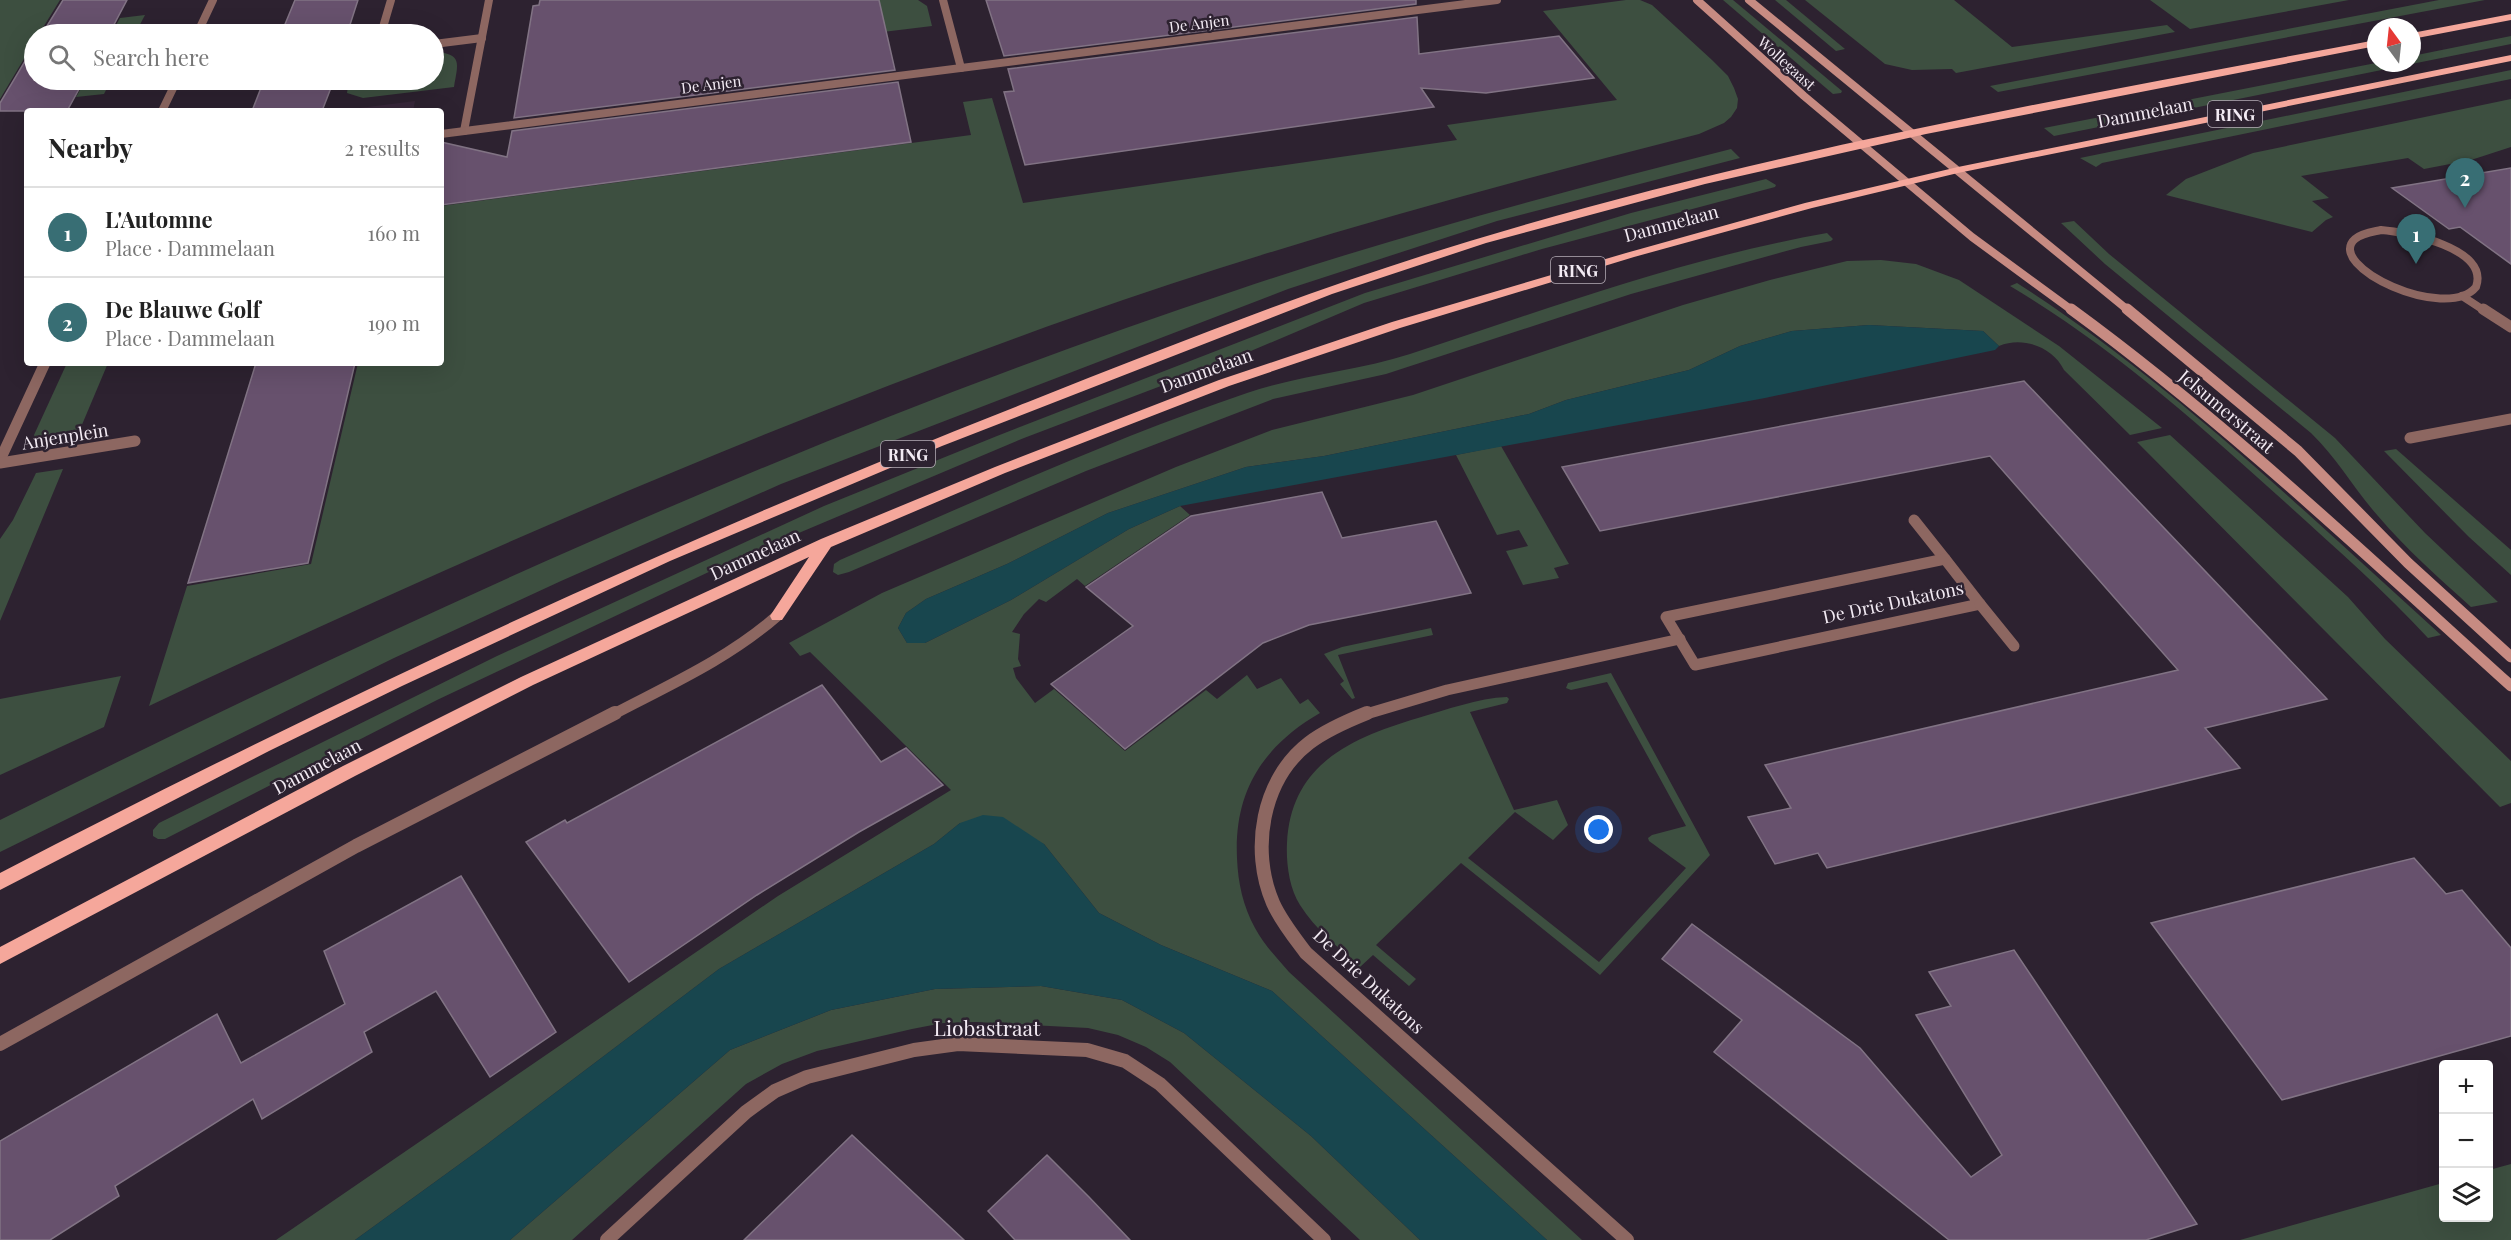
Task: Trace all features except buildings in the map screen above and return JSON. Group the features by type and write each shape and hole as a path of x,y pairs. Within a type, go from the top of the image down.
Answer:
{"main road":[{"name":"Wollegaast","path":"1697,0 1906,182"},
{"name":"Wollegaast","path":"1749,0 1834,72 1958,170"},
{"path":"2421,34 2511,17"},
{"name":"Dammelaan","path":"0,882 393,682 533,616 847,478 1317,294 1482,240 1764,165 1912,133 2367,45"},
{"name":"Dammelaan","path":"0,957 349,771 517,686 826,543 1000,470 1224,383 1396,325 1630,255 1906,182 2511,58"},
{"name":"Jelsumerstraat","path":"1958,170 2298,451 2408,562 2511,657"},
{"name":"Jelsumerstraat","path":"1906,182 1972,237 2088,322 2200,411 2286,484 2511,686"},
{"path":"777,616 826,543"}],"street":[{"path":"202,24 213,0"},
{"path":"384,24 391,0"},
{"path":"464,131 489,0"},
{"path":"943,0 961,68"},
{"path":"1397,0 1406,12"},
{"name":"De Anjen","path":"444,134 1497,0"},
{"path":"444,43 482,38"},
{"path":"163,108 172,90"},
{"path":"2462,296 2474,291 2479,282 2477,272 2469,262 2439,242 2400,232 2381,230 2360,234 2350,245 2350,255 2356,264 2365,272 2391,286 2429,297 2462,296 2511,327"},
{"path":"0,461 44,366"},
{"path":"2410,438 2511,419"},
{"name":"Anjenplein","path":"0,461 135,441"},
{"path":"1914,520 1945,559"},
{"name":"De Drie Dukatons","path":"1945,559 1980,604 1695,664 1666,617 1945,559"},
{"path":"1980,604 2014,646"},
{"path":"0,1044 356,846 716,661 753,637 777,616"},
{"name":"De Drie Dukatons","path":"1627,1240 1306,953 1282,923 1270,898 1262,864 1262,829 1270,797 1289,764 1310,743 1348,721 1442,691 1680,639"},
{"name":"Liobastraat","path":"607,1240 746,1112 775,1091 807,1077 914,1050 958,1044 1087,1050 1125,1061 1160,1084 1324,1240"}],"shaded area":[{"path":"415,101 414,108 360,108"}],"green space":[{"path":"0,0 60,0 45,24 24,24 24,59 0,99"},
{"path":"872,0 918,0 927,6 932,26 850,36"},
{"path":"1626,0 1640,0 1652,5 1728,76 1738,99 1737,108 1724,123 1699,134 1464,196 1308,241 1077,316 959,359 841,404 608,499 378,600 149,706 187,586 311,564 357,366 444,366 444,206 971,135 963,102 992,98 1023,203 1457,140 1447,125 1617,100 1543,11"},
{"path":"1723,0 1733,0 1842,91 1841,93 1833,94"},
{"path":"1775,0 1786,0 1845,49 1836,51"},
{"path":"1805,0 1954,0 2012,47 2167,25 2175,32 1956,73 1952,69 1912,70 1885,64"},
{"path":"2150,0 2349,0 2190,29"},
{"path":"2439,0 2485,0 2390,18 2367,18 2367,22 1998,92 1990,86"},
{"path":"145,15 140,24 117,24 120,18"},
{"path":"2511,36 2511,44 2421,62 2421,54"},
{"path":"444,53 454,57 456,61 457,72 454,87 444,88"},
{"path":"2367,65 2367,72 2372,72 2054,136 2044,128"},
{"path":"2511,70 2511,79 2102,163 2096,167 2080,158"},
{"path":"80,90 106,90 104,94 76,97"},
{"path":"347,90 429,90 363,98 347,93"},
{"path":"2511,99 2511,147 2471,160 2424,169 2408,158 2301,176 2329,198 2312,201 2333,217 2312,232 2166,195 2186,179 2253,153"},
{"path":"1731,149 1740,158 1497,221 1288,289 781,484 394,658 0,852 0,820 455,602 764,467 1078,345 1237,290 1483,215"},
{"path":"1766,179 1776,185 1775,187 1542,249 1364,303 1232,359 1024,438 730,562 437,700 165,839 153,836 153,830 159,823 497,656 824,506 1365,293 1631,213"},
{"path":"2074,221 2109,254 2335,438 2425,533 2498,602 2471,607 2389,528 2311,433 2105,264 2061,223"},
{"path":"1827,233 1833,239 1831,241 1801,247 1631,294 1386,374 1273,399 1086,471 849,572 838,575 833,572 834,564 840,560 991,494 1092,451 1247,393 1390,360 1669,270"},
{"path":"1881,260 1916,264 1959,280 2059,346 2162,428 2130,435 2064,370 2053,355 2027,343 2008,343 1999,346 1983,331 1869,325 1792,331 1740,346 1689,370 1566,400 1529,414 1324,456 1246,467 1108,513 1007,564 926,599 906,613 898,628 907,643 925,643 1011,600 1129,529 1180,506 1190,515 1085,586 1077,579 1046,602 1039,599 1024,614 1012,632 1020,634 1018,659 1021,666 1013,668 1016,678 1035,703 1054,689 1125,751 1206,690 1217,699 1247,675 1257,689 1281,678 1300,704 1308,699 1320,713 1283,740 1268,756 1247,791 1241,812 1237,834 1239,876 1244,903 1255,928 1289,972 1582,1240 1547,1240 1272,991 1161,945 1099,913 1044,844 960,823 934,844 719,969 486,1145 355,1240 276,1240 778,896 951,790 810,652 800,656 789,643 882,593 1176,467 1272,430 1413,395 1683,305 1770,280 1847,261"},
{"path":"2017,283 2129,362 2183,405 2288,496 2441,635 2428,638 2358,569 2187,416 2119,360 2010,286"},
{"path":"66,366 107,366 81,427 77,431 61,439 36,439 34,435"},
{"path":"2170,435 2348,597 2385,639 2511,761 2511,803 2500,807 2137,442"},
{"path":"1501,446 1569,564 1554,568 1559,578 1523,585 1506,551 1528,546 1519,530 1497,535 1456,455"},
{"path":"2396,449 2511,550 2511,575 2469,537 2384,451"},
{"path":"63,469 0,621 0,539 13,520 36,473"},
{"path":"1431,628 1433,635 1338,655 1355,698 1352,699 1340,684 1344,681 1324,654 1342,647"},
{"path":"1611,673 1710,855 1600,975 1461,863 1376,945 1416,979 1409,986 1373,955 1360,967 1313,922 1293,891 1289,875 1287,843 1291,816 1300,793 1313,774 1329,758 1370,735 1462,705 1507,697 1509,699 1507,703 1470,712 1514,810 1557,800 1568,825 1553,840 1515,812 1468,858 1599,962 1686,868 1649,841 1648,838 1652,835 1686,826 1607,682 1571,690 1566,688 1568,683"},
{"path":"121,676 104,727 0,775 0,699"},
{"path":"1041,986 1122,1000 1184,1033 1311,1136 1420,1240 1360,1240 1170,1062 1146,1047 1118,1035 1088,1028 976,1022 943,1023 912,1029 817,1051 782,1064 746,1084 572,1240 510,1240 730,1050 831,1010 935,989"},
{"path":"2511,1164 2511,1240 2240,1240 2439,1184 2439,1222 2493,1222 2493,1169"}],"water":[{"path":"1869,325 1983,331 1999,346 1995,350 1765,398 1180,506 1129,529 1011,600 925,643 907,643 898,628 906,613 926,599 1007,564 1108,513 1246,467 1324,456 1529,414 1566,400 1689,370 1740,346 1792,331"},
{"path":"983,815 1003,817 1044,844 1099,913 1161,945 1272,991 1547,1240 1420,1240 1311,1136 1184,1033 1122,1000 1041,986 935,989 831,1010 730,1050 510,1240 355,1240 486,1145 719,969 934,844 960,823"}],"place":[{"name":"De Blauwe Golf","path":"2465,208"},
{"name":"L'Automne","path":"2416,264"}]}
